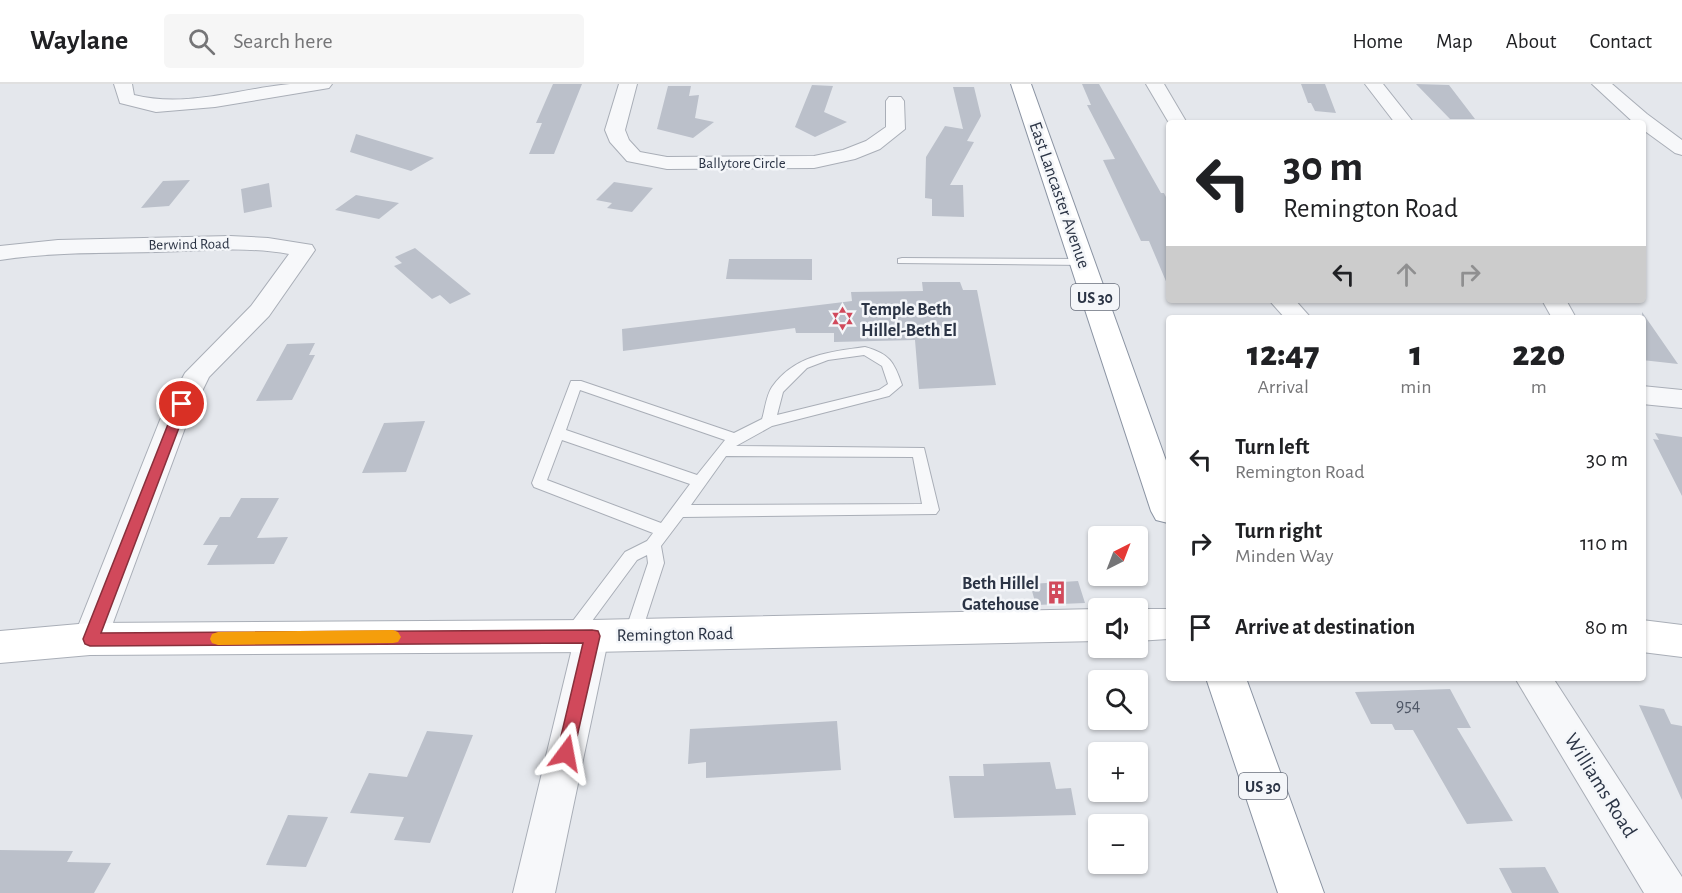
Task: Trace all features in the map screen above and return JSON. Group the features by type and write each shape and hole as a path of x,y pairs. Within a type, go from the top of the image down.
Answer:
{"main road":[{"name":"East Lancaster Avenue","path":"1021,84 1166,505"},
{"path":"1148,625 1166,624"},
{"name":"Remington Road","path":"0,647 90,639 582,636 1088,626"},
{"path":"1646,636 1682,641"},
{"name":"US 30","path":"1227,681 1301,893"}],"street":[{"path":"123,84 126,99 156,106 215,102 323,84"},
{"name":"Ballytore Circle","path":"628,84 615,130 620,142 634,157 667,163 814,162 848,155 873,145 895,129 895,101"},
{"path":"1155,84 1176,120"},
{"path":"1374,84 1403,120"},
{"path":"1601,84 1643,120"},
{"path":"1646,122 1682,149"},
{"name":"Berwind Road","path":"0,253 36,246 214,244 278,244 303,250 260,311 198,373 174,420 90,639"},
{"path":"1284,303 1296,315"},
{"path":"1646,395 1682,399"},
{"path":"534,893 582,636"},
{"name":"Williams Road","path":"1535,681 1668,893"}],"lane":[{"path":"902,261 1083,261"},
{"path":"582,636 631,556 653,545 722,451 735,438 768,422 884,393 895,385 888,364 878,356 866,351 826,356 802,365 777,390 768,422"},
{"path":"664,531 539,483 576,384 735,438"},
{"path":"558,432 700,482"},
{"path":"678,511 931,510 919,452 722,451"},
{"path":"633,635 657,563 653,545"}],"building":[{"path":"553,84 582,84 554,154 529,154 542,123 536,123"},
{"path":"1082,84 1099,84 1161,193 1164,193 1166,197 1166,281 1149,241 1141,241 1103,160 1115,159 1087,105 1091,105"},
{"path":"1301,84 1325,84 1336,113 1315,111 1311,103 1308,103"},
{"path":"1416,84 1449,85 1475,119 1450,119"},
{"path":"812,85 833,86 824,112 847,122 815,137 795,127"},
{"path":"668,86 691,86 689,96 699,95 695,118 714,122 693,138 657,129"},
{"path":"953,87 974,87 981,116 967,141 974,142 950,185 963,185 964,217 932,216 932,199 925,198 926,157 945,126 963,129"},
{"path":"356,134 434,158 411,171 350,152"},
{"path":"190,180 169,206 141,208 163,181"},
{"path":"614,182 653,188 632,212 607,208 612,203 596,200"},
{"path":"269,183 272,207 244,213 241,189"},
{"path":"356,195 399,203 379,219 335,210"},
{"path":"415,248 471,294 450,304 440,295 432,299 394,266 402,263 395,257"},
{"path":"729,259 812,259 812,280 726,279"},
{"name":"Temple Beth Hillel-Beth El","path":"922,282 960,282 963,290 977,290 996,385 919,389 915,340 834,342 834,333 796,333 795,328 623,351 622,329 852,301 851,292 923,291"},
{"path":"1646,318 1678,364 1646,360"},
{"path":"315,343 309,355 315,355 292,400 256,401 287,344"},
{"path":"425,421 406,472 362,473 384,423"},
{"path":"1655,433 1682,437 1682,496 1653,439 1659,440"},
{"path":"241,498 279,498 257,538 288,537 274,564 207,565 218,545 203,545 220,517 230,517"},
{"name":"Beth Hillel Gatehouse","path":"1078,581 1085,603 1036,605 1030,584"},
{"path":"1450,689 1471,728 1457,728 1513,821 1467,824 1413,730 1395,730 1392,724 1371,724 1355,692"},
{"path":"1639,705 1664,709 1671,724 1682,726 1682,800"},
{"path":"837,721 841,770 706,778 706,762 688,764 690,729"},
{"path":"427,731 473,735 430,843 394,840 404,817 350,813 369,773 407,777"},
{"path":"1050,762 1056,789 1071,788 1076,815 954,818 949,776 984,776 983,764"},
{"path":"288,815 328,817 306,867 266,865"},
{"path":"0,850 73,851 67,862 111,863 94,893 0,893"},
{"path":"1545,867 1559,893 1512,893 1499,868"}],"slow traffic":[{"path":"218,639 393,637"}],"place":[{"name":"Temple Beth Hillel-Beth El","path":"843,319"},
{"name":"Beth Hillel Gatehouse","path":"1057,593"}],"route":[{"path":"182,404 90,639 592,636 566,753"}]}
